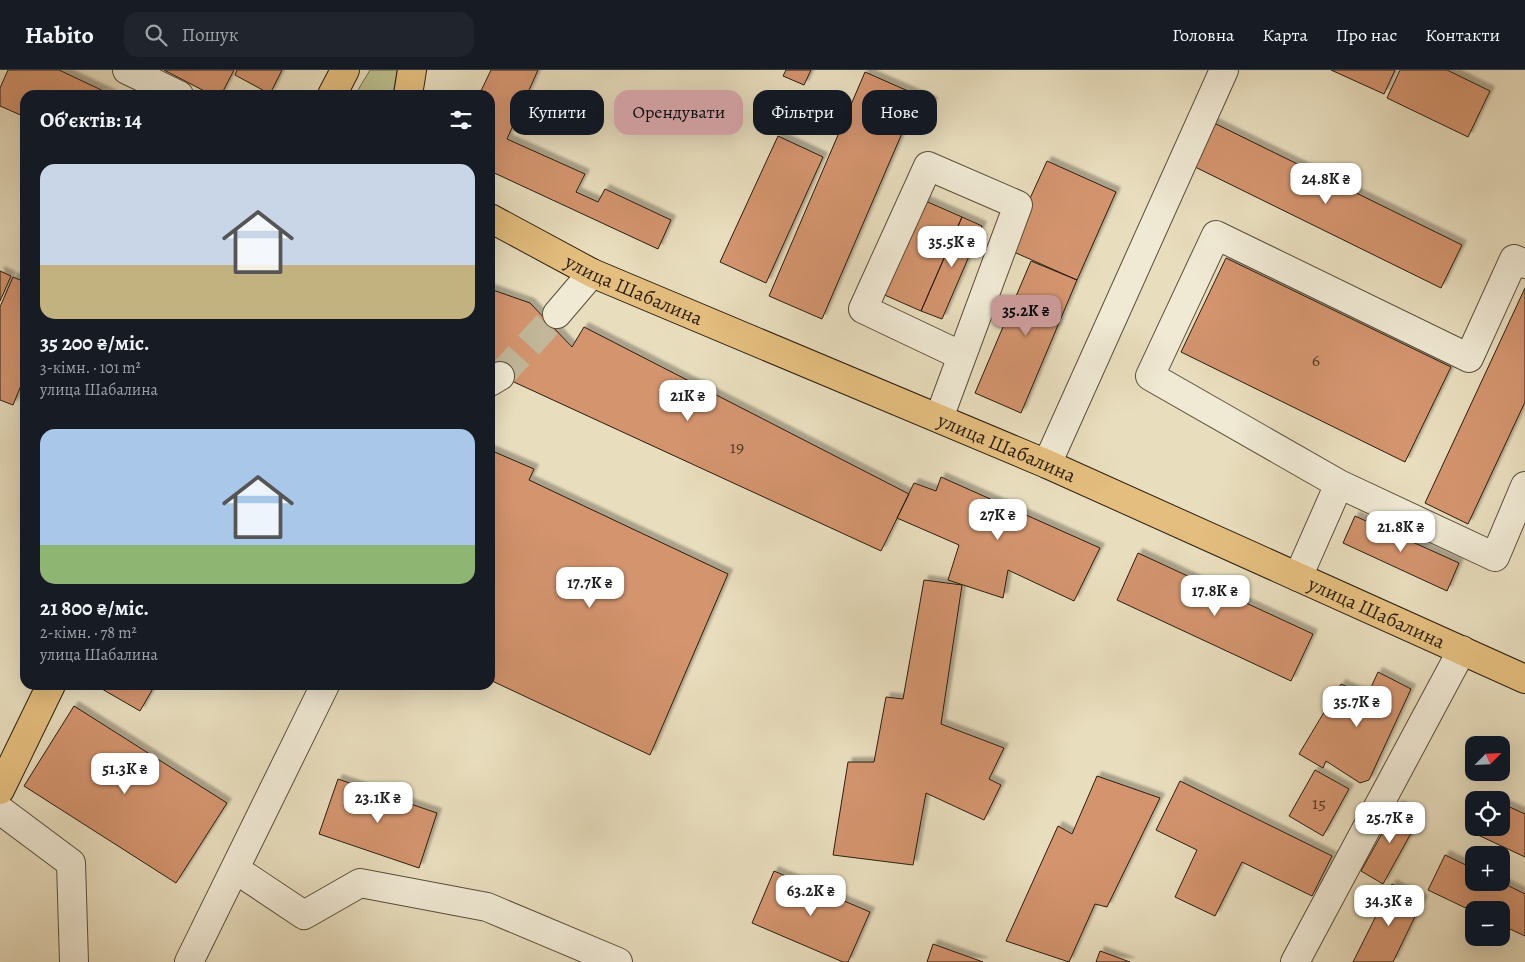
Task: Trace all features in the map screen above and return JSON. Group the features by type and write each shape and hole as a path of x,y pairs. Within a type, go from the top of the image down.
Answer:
{"main road":[{"path":"335,90 345,70"},
{"path":"409,90 412,70"},
{"name":"улица Шабалина","path":"495,221 592,272 1047,464 1525,679"},
{"path":"0,790 49,690"}],"lane":[{"path":"127,70 169,90"},
{"path":"1047,464 1224,70"},
{"path":"939,418 962,356 1018,205 928,166 863,309 962,356"},
{"path":"1525,264 1514,259 1469,358 1216,235 1150,376 1339,484 1495,557 1525,486"},
{"path":"557,314 592,272"},
{"path":"1298,577 1339,484"},
{"path":"1295,962 1462,650"},
{"path":"190,962 323,690"},
{"path":"0,810 71,863 74,962"},
{"path":"235,869 304,915 360,883 487,907 618,962"}],"green space":[{"path":"370,70 397,70 394,90 358,90"}],"building":[{"path":"8,70 59,70 101,90 20,90 20,115 0,106 0,88"},
{"path":"164,70 234,70 224,90 202,90"},
{"path":"237,70 282,70 272,90 263,90 235,75"},
{"path":"491,70 538,70 529,90 510,90 510,132 507,139 585,174 576,192 598,202 605,189 671,220 658,249 495,173 495,90 481,90"},
{"path":"786,70 811,70 804,85 783,76"},
{"path":"1331,70 1395,70 1384,94"},
{"path":"1400,70 1447,70 1490,91 1468,137 1387,98"},
{"path":"865,72 906,90 862,90 862,135 901,135 822,319 769,296 838,135 852,135 852,102"},
{"path":"1212,122 1462,245 1441,288 1191,165"},
{"path":"778,136 823,157 766,283 720,262"},
{"path":"1047,161 1116,192 1077,280 1007,249"},
{"path":"921,199 962,217 921,311 880,293"},
{"path":"962,217 982,226 942,319 921,311"},
{"path":"1226,258 1451,367 1405,462 1181,352"},
{"path":"1031,261 1077,280 1021,413 975,393"},
{"path":"0,271 11,276 0,301"},
{"path":"13,277 20,280 20,388 13,405 0,400 0,307"},
{"path":"1525,288 1525,402 1468,524 1425,503"},
{"path":"495,291 530,303 572,347 584,327 909,494 881,551 495,373"},
{"path":"495,452 534,469 529,480 728,574 650,755 495,682"},
{"path":"941,477 1100,548 1074,601 1008,570 1003,598 948,580 959,545 897,518 914,483 936,491"},
{"path":"1355,516 1459,563 1447,591 1343,543"},
{"path":"1138,553 1313,634 1291,681 1117,600"},
{"path":"924,580 962,585 941,724 1004,748 989,779 1001,785 984,820 926,793 913,865 833,855 848,762 874,762 886,697 903,699"},
{"path":"1378,672 1411,689 1369,780 1360,783 1326,761 1323,768 1299,754 1341,684 1367,696"},
{"path":"104,690 152,690 140,711"},
{"path":"74,706 227,803 176,883 24,786"},
{"path":"1315,770 1349,789 1323,836 1289,816"},
{"path":"1097,776 1160,798 1107,907 1095,904 1069,962 1006,941 1058,826 1072,834"},
{"path":"338,779 437,813 419,868 319,834"},
{"path":"1180,781 1332,856 1312,896 1242,862 1215,916 1175,897 1197,850 1156,830"},
{"path":"1398,805 1420,817 1383,884 1361,871"},
{"path":"1510,807 1525,814 1525,857 1510,850 1510,846 1502,846 1480,836 1510,836"},
{"path":"1445,855 1465,865 1465,891 1510,891 1510,886 1525,894 1525,936 1510,929 1510,901 1465,901 1465,908 1428,890"},
{"path":"774,871 870,912 848,962 843,962 752,923"},
{"path":"1392,884 1423,900 1393,962 1353,962"},
{"path":"933,944 983,962 927,962"},
{"path":"1100,951 1130,962 1096,962"}],"tunnel":[{"path":"500,376 557,314"}]}
